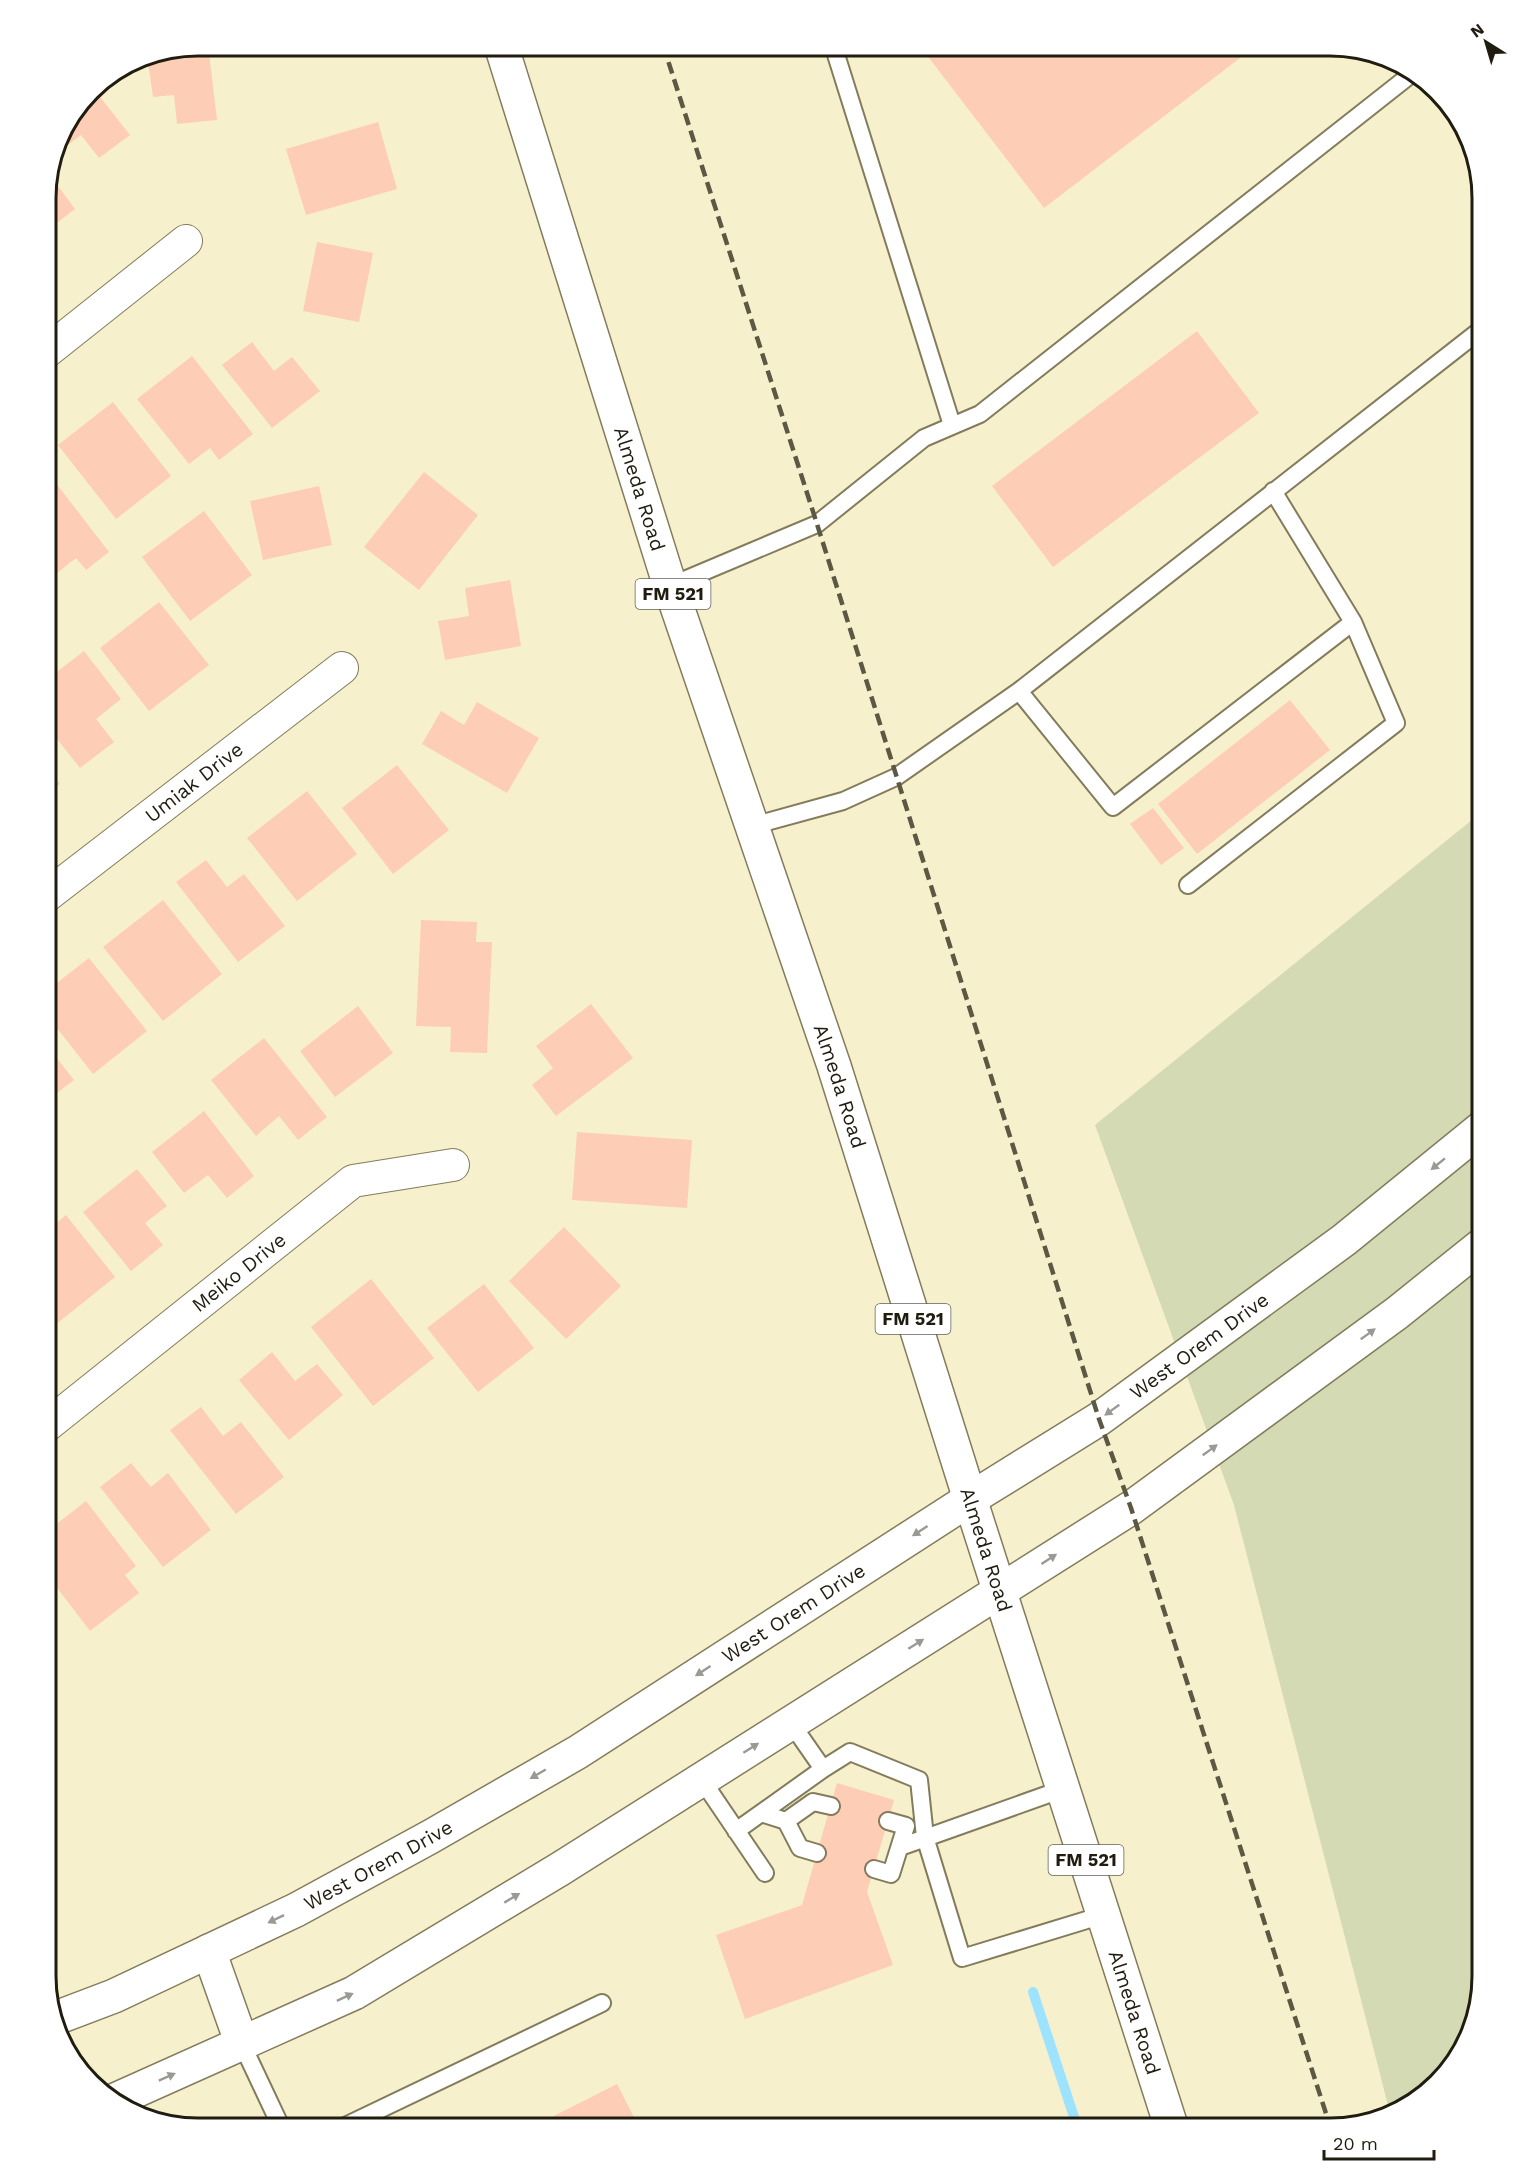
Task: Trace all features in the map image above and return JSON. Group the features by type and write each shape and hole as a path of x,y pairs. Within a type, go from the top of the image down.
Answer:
{"main road":[{"name":"Almeda Road","path":"504,56 670,586 834,1066 969,1499 1168,2118"},
{"name":"West Orem Drive","path":"61,2016 114,1996 306,1904 430,1837 578,1752 969,1499 1099,1419 1344,1240 1472,1136"},
{"path":"122,2097 354,1993 702,1780 1131,1508 1397,1313 1472,1253"},
{"path":"209,1951 242,2044"}],"street":[{"path":"56,343 186,241"},
{"name":"Umiak Drive","path":"56,889 342,668"},
{"name":"Meiko Drive","path":"56,1418 353,1181 453,1165"}],"lane":[{"path":"835,56 952,425"},
{"path":"670,586 817,524 924,438 980,414 1407,78"},
{"path":"753,826 843,801 896,777 1019,691 1472,337"},
{"path":"1188,885 1396,723 1353,622 1273,491"},
{"path":"1019,691 1113,807 1353,622"},
{"path":"791,1723 823,1768"},
{"path":"736,1831 823,1768 850,1752 919,1780 925,1837 962,1958 1103,1915"},
{"path":"702,1780 765,1873"},
{"path":"900,1847 1063,1789"},
{"path":"786,1821 813,1802 831,1806"},
{"path":"760,1813 786,1821 800,1848 817,1853"},
{"path":"874,1869 891,1874 900,1847 906,1826 888,1821"},
{"path":"362,2118 602,2003"},
{"path":"242,2044 277,2118"}],"green space":[{"path":"1472,820 1471,1995 1462,2031 1454,2048 1443,2063 1417,2089 1388,2106 1234,1505 1095,1125"}],"building":[{"path":"209,56 217,120 177,124 174,95 153,97 148,64 179,57"},
{"path":"927,56 1243,56 1044,208"},
{"path":"99,95 130,135 99,158 81,135 65,147 74,126"},
{"path":"378,122 397,189 306,215 286,149"},
{"path":"56,184 75,209 56,224"},
{"path":"317,242 373,253 359,322 303,311"},
{"path":"1197,331 1259,413 1053,567 992,486"},
{"path":"252,342 274,371 292,357 320,391 272,428 222,365"},
{"path":"192,356 253,434 219,460 210,448 189,464 137,399"},
{"path":"113,402 171,476 116,519 58,445"},
{"path":"424,472 478,515 419,590 364,547"},
{"path":"56,483 109,552 86,570 76,558 56,574"},
{"path":"319,486 332,545 263,560 250,501"},
{"path":"204,511 252,575 190,621 142,557"},
{"path":"510,580 521,646 445,660 438,621 469,616 465,588"},
{"path":"159,602 209,665 149,711 100,648"},
{"path":"84,651 121,699 96,719 114,742 80,768 56,738 56,673"},
{"path":"1290,700 1330,750 1197,854 1158,804"},
{"path":"477,702 539,738 507,793 422,744 441,711 464,725"},
{"path":"397,765 449,830 393,874 342,808"},
{"path":"307,791 357,854 297,901 247,838"},
{"path":"1153,808 1184,848 1161,865 1130,824"},
{"path":"206,860 227,887 244,874 285,926 238,962 176,882"},
{"path":"163,900 222,974 163,1021 103,947"},
{"path":"421,920 477,922 476,942 492,942 487,1053 450,1052 451,1027 416,1026"},
{"path":"89,958 147,1031 93,1074 56,1027 56,984"},
{"path":"591,1004 633,1058 556,1116 532,1085 553,1068 536,1046"},
{"path":"358,1006 393,1053 335,1097 300,1051"},
{"path":"264,1038 327,1117 298,1140 279,1116 256,1136 211,1080"},
{"path":"56,1057 74,1080 56,1094"},
{"path":"204,1111 254,1176 227,1198 208,1175 184,1193 152,1152"},
{"path":"577,1132 692,1140 687,1208 572,1200"},
{"path":"137,1169 167,1206 145,1223 163,1245 131,1271 83,1212"},
{"path":"66,1215 115,1277 56,1324 56,1223"},
{"path":"564,1227 621,1286 566,1339 509,1281"},
{"path":"371,1279 434,1358 373,1406 311,1327"},
{"path":"484,1284 534,1348 478,1392 427,1328"},
{"path":"272,1352 295,1381 317,1364 343,1395 289,1440 239,1380"},
{"path":"201,1407 223,1436 241,1422 284,1477 236,1514 170,1430"},
{"path":"131,1463 151,1487 168,1473 211,1530 163,1567 100,1487"},
{"path":"86,1501 136,1566 125,1575 139,1593 90,1631 56,1586 56,1524"},
{"path":"837,1783 894,1800 867,1892 893,1965 745,2019 716,1935 802,1905"},
{"path":"617,2084 634,2118 550,2118"}],"waterway":[{"path":"1033,1992 1074,2118"}],"railway":[{"path":"667,56 817,524 1099,1419 1131,1508 1327,2118"}]}
